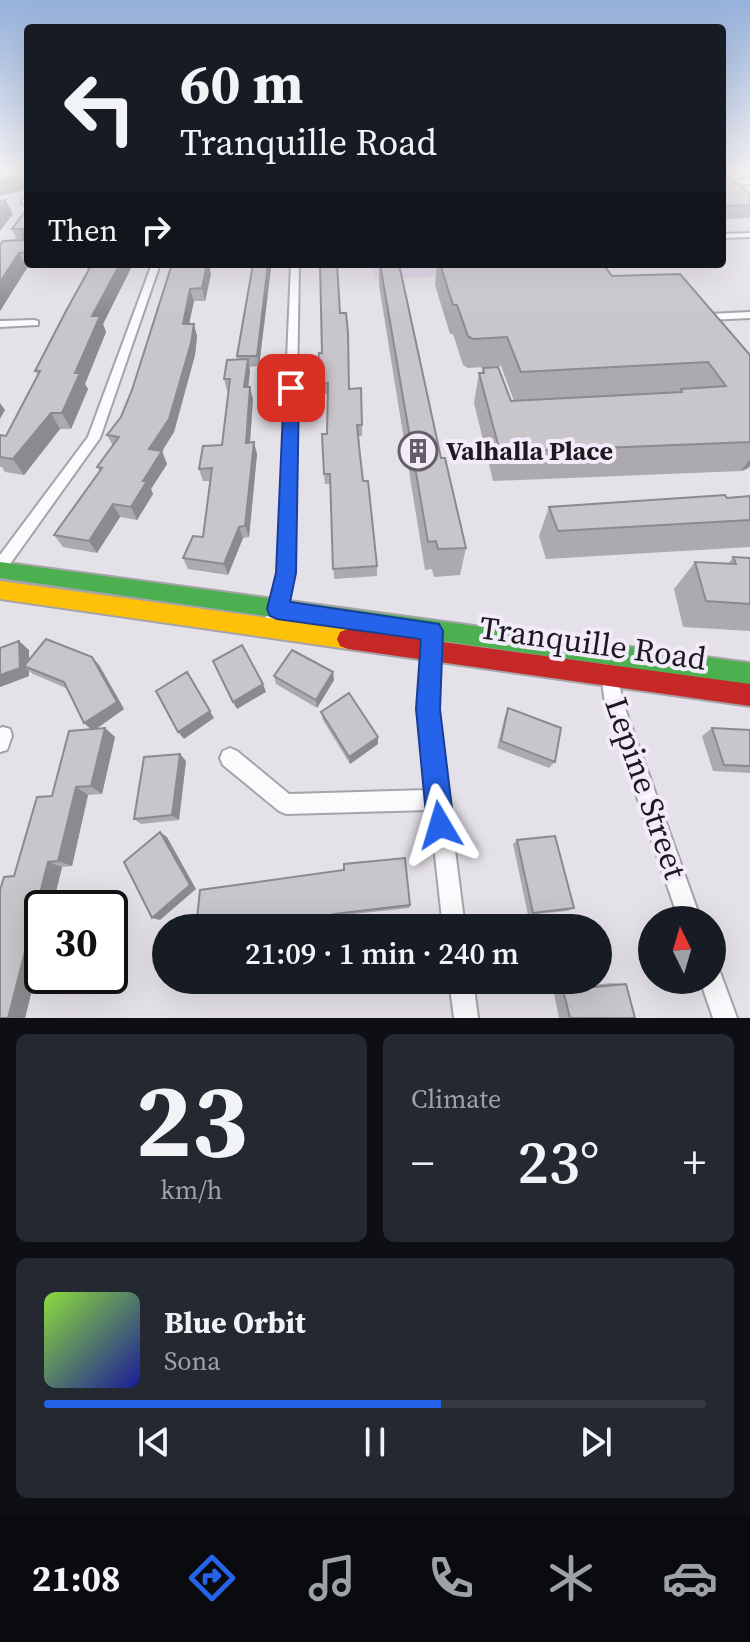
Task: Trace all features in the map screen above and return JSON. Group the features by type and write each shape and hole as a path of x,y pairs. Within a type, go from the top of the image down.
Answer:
{"main road":[{"name":"Tranquille Road","path":"0,571 277,609 431,641"},
{"name":"Tranquille Road","path":"0,590 271,628 431,641 608,665 750,674"},
{"name":"Tranquille Road","path":"608,665 750,695"}],"street":[{"path":"726,236 750,235"},
{"path":"22,593 2,581 0,571 94,438 155,268"},
{"path":"271,628 286,573 295,268"},
{"path":"718,328 704,312 750,315"},
{"path":"0,324 34,323"},
{"path":"431,641 428,709 452,914"},
{"name":"Lepine Street","path":"608,665 614,703 685,906"},
{"path":"230,758 286,804 437,800"},
{"path":"463,994 466,1018"},
{"path":"717,994 725,1018"}],"shaded area":[{"path":"373,268 580,268 582,271 374,279"}],"building":[{"path":"20,219 24,219 24,252 19,253 0,282 0,245 3,241 23,240 23,229 12,229"},
{"path":"90,268 118,268 92,316 100,316 75,373 80,373 62,413 51,413 13,459 0,457 0,435 6,436 40,371 35,371"},
{"path":"171,268 206,268 202,288 190,289 183,324 194,324 191,343 169,419 149,449 162,451 143,481 147,481 131,507 113,504 89,541 54,535 102,468 97,467 119,437 107,435 121,417"},
{"path":"252,268 268,268 257,356 237,356"},
{"path":"320,268 337,268 340,313 346,313 348,333 349,389 361,388 362,425 357,425 363,481 368,481 377,566 333,569 330,474 324,474 322,434 327,434 328,383 316,384 319,353 322,353"},
{"path":"381,268 400,268 441,458 445,458 466,548 438,549 436,541 428,542"},
{"path":"441,268 606,268 612,276 680,274 750,355 750,442 500,452 479,373 484,373 483,368 498,367 511,401 682,392 681,389 726,386 708,362 521,372 507,337 473,339 468,336 457,305 453,305"},
{"path":"248,359 244,387 250,387 246,443 254,442 245,526 239,527 224,564 183,558 193,536 203,537 212,468 199,469 203,446 222,445 230,379 224,379 227,360"},
{"path":"725,495 727,498 750,496 750,520 558,531 549,507"},
{"path":"733,557 750,558 750,604 706,601 695,562 736,564"},
{"path":"46,639 92,657 117,702 84,723 64,682 24,666"},
{"path":"19,641 20,668 0,675 0,648"},
{"path":"242,645 263,684 233,702 213,661"},
{"path":"292,650 333,672 316,700 274,676"},
{"path":"187,672 210,711 178,732 156,691"},
{"path":"349,693 378,737 349,757 321,712"},
{"path":"508,708 561,728 555,762 501,741"},
{"path":"105,728 91,786 76,787 58,861 48,862 41,890 24,890 24,956 8,1018 0,1018 0,890 4,877 14,876 37,797 52,796 69,731"},
{"path":"712,728 750,730 750,766 724,765"},
{"path":"180,754 172,815 134,819 144,757"},
{"path":"160,832 190,885 157,914 152,914 152,918 124,862"},
{"path":"555,836 574,908 533,913 517,840"},
{"path":"405,858 410,905 333,914 197,914 200,890 344,870 344,864"},
{"path":"626,984 635,1018 570,1018 564,994 612,994 612,985"}],"traffic: fast":[{"path":"0,570 750,674"}],"traffic: slow":[{"path":"0,590 348,639"}],"traffic: jam":[{"path":"348,639 750,695"}],"place":[{"name":"Valhalla Place","path":"418,451"}],"route":[{"path":"291,388 286,573 277,609 432,631 428,709 440,825"}]}
